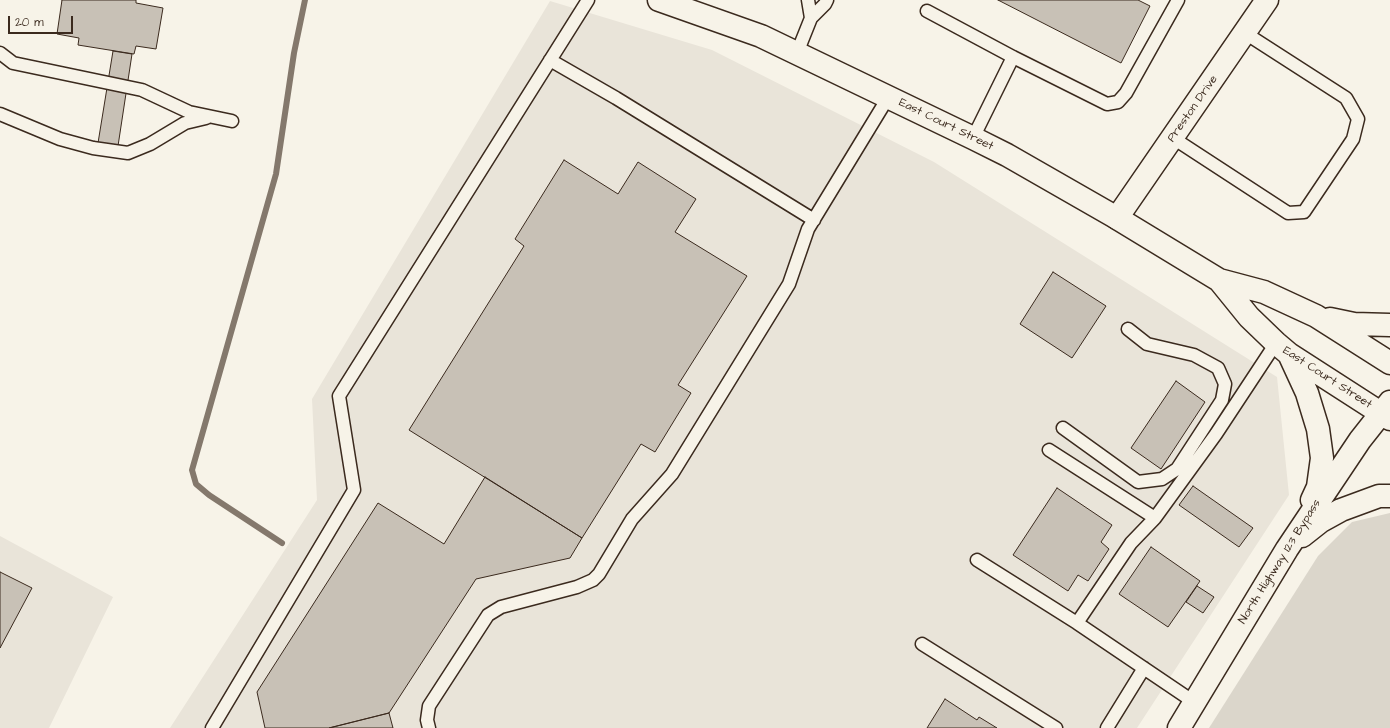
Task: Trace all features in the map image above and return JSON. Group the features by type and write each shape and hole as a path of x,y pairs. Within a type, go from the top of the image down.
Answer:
{"main road":[{"name":"East Court Street","path":"659,0 761,36 889,96 1007,155 1117,218 1219,280 1264,292 1316,316 1390,363"},
{"name":"Preston Drive","path":"1117,218 1245,33 1263,1"},
{"name":"East Court Street","path":"1219,280 1249,317 1282,349 1387,411"},
{"path":"1316,316 1354,324 1390,325"},
{"path":"1282,349 1307,393 1318,429 1322,458 1318,487 1302,526"},
{"name":"North Highway 123 Bypass","path":"1178,728 1302,526 1360,440 1387,411"},
{"path":"1287,549 1321,521 1341,510 1379,496 1390,496"}],"lane":[{"path":"212,728 354,490 339,396 588,0"},
{"path":"808,0 811,18"},
{"path":"797,54 811,18 827,0"},
{"path":"927,11 1013,57 1107,104 1118,102 1126,93 1178,0"},
{"path":"1173,138 1288,213 1304,212 1353,139 1358,119 1346,98 1245,33"},
{"path":"0,53 13,63 142,90 168,104 210,118 232,121"},
{"path":"973,138 1013,57"},
{"path":"550,60 616,98 814,220"},
{"path":"429,728 427,720 429,706 488,615 501,607 585,585 599,574 632,519 672,474 789,284 808,229 889,96"},
{"path":"0,114 60,139 93,148 128,153 150,144 185,123 210,118"},
{"path":"1063,428 1138,482 1162,479 1177,468 1222,400 1225,384 1218,368 1194,355 1147,344 1128,329"},
{"path":"1077,623 1131,543 1155,518 1216,434 1282,349"},
{"path":"1049,450 1155,518"},
{"path":"977,560 1077,623 1194,702"},
{"path":"922,644 1056,728"},
{"path":"1107,728 1144,668"}],"shaded area":[{"path":"550,1 712,50 934,162 1277,377 1289,495 1137,728 170,728 317,500 312,399"},
{"path":"1390,513 1390,728 1209,728 1318,556 1352,522"},
{"path":"0,536 113,597 49,728 0,728"}],"building":[{"path":"62,0 136,0 136,3 163,8 156,49 136,46 134,54 78,45 79,38 57,34"},
{"path":"998,0 1138,0 1150,6 1121,63"},
{"path":"113,51 132,54 118,146 98,143"},
{"path":"564,160 618,194 638,162 696,199 675,232 747,276 678,385 691,393 655,452 641,444 582,538 409,430 524,246 515,239"},
{"path":"1053,272 1106,306 1072,358 1020,324"},
{"path":"1176,381 1205,402 1161,469 1131,448"},
{"path":"485,477 582,538 570,558 476,579 389,713 329,728 265,728 257,692 378,503 444,544"},
{"path":"1193,486 1253,528 1239,547 1179,505"},
{"path":"1057,488 1112,525 1101,542 1109,549 1088,581 1078,575 1068,591 1013,555"},
{"path":"1151,547 1200,581 1168,627 1119,594"},
{"path":"0,572 32,588 0,648"},
{"path":"1197,586 1214,597 1203,613 1186,602"},
{"path":"945,699 977,720 979,717 997,728 927,728"},
{"path":"389,713 393,728 329,728"}],"waterway":[{"path":"282,543 209,495 196,484 192,470 276,174 294,53 305,0"}]}
